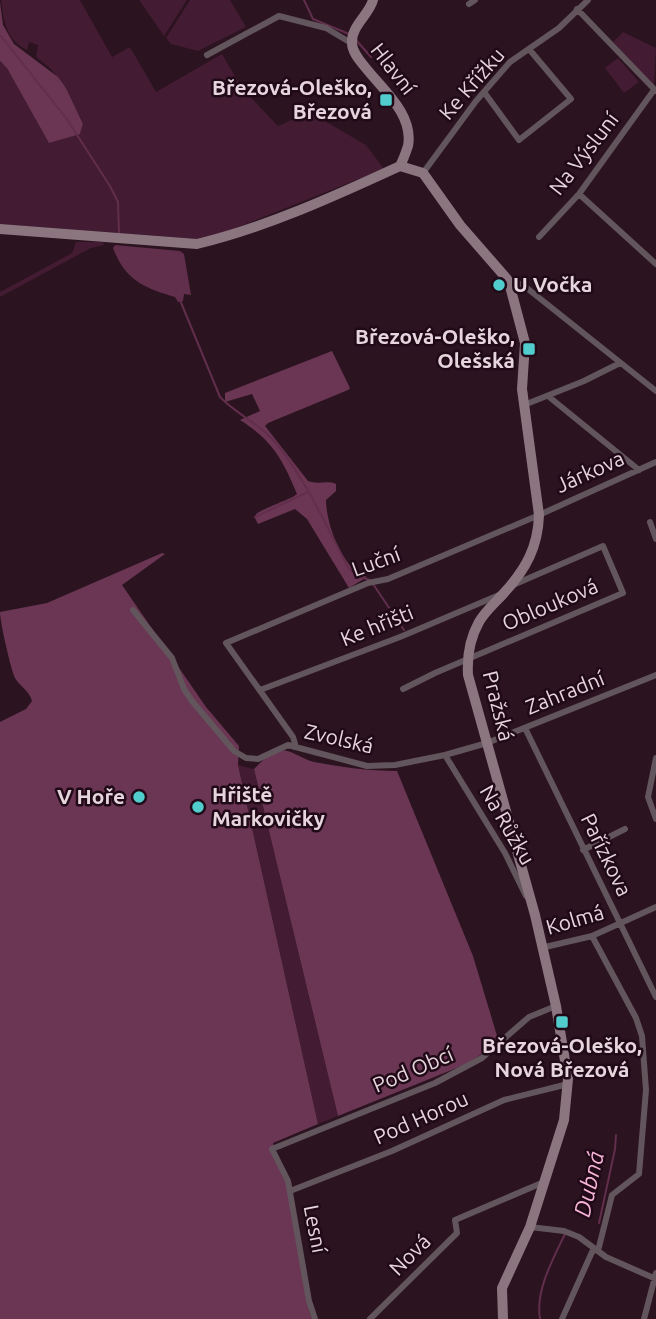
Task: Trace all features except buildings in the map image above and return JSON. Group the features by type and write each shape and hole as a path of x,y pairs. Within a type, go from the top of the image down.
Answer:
{"street":[{"name":"Hlavní","path":"373,0 358,24 351,43 356,56 404,114 408,127 408,145 400,166"},
{"name":"Ke Křížku","path":"423,173 510,62 559,28 588,0"},
{"path":"578,9 655,91"},
{"path":"206,55 279,16 326,28 351,43"},
{"path":"484,92 519,140 571,99 529,49"},
{"name":"Na Výsluní","path":"539,237 579,194 655,91"},
{"path":"0,229 197,244 226,237 400,166 423,173"},
{"name":"Pražská","path":"423,173 512,290 525,343 522,389 539,515 535,547 508,589 479,621 467,660 468,675 535,915 556,1006 568,1084 564,1120 530,1227 502,1288 503,1319"},
{"path":"579,194 656,264"},
{"path":"506,279 523,285 656,391"},
{"path":"524,405 620,363"},
{"path":"548,396 639,470"},
{"name":"Járkova","path":"539,515 656,462"},
{"name":"Luční","path":"260,690 226,643 539,515"},
{"path":"650,522 656,539"},
{"name":"Oblouková","path":"467,660 623,593 603,547 508,589"},
{"name":"Ke hřišti","path":"260,690 400,637 508,589"},
{"name":"Zvolská","path":"133,610 172,657 192,701 234,751 246,758 258,759 288,745 367,766 396,765 487,743"},
{"path":"403,689 467,660"},
{"name":"Zahradní","path":"487,743 656,676"},
{"path":"260,690 293,737 296,747"},
{"name":"Pařízkova","path":"525,728 656,997"},
{"name":"Na Růžku","path":"445,755 505,853 535,915"},
{"path":"656,758 648,797 656,819"},
{"path":"583,850 625,829"},
{"name":"Kolmá","path":"541,948 592,936 656,907"},
{"path":"562,1319 592,1252 599,1247 612,1195 639,1174 646,1090 642,1036 636,1018 592,936"},
{"name":"Pod Obcí","path":"272,1149 435,1083 482,1058 529,1017 556,1006"},
{"name":"Pod Horou","path":"290,1191 392,1151 504,1100 568,1084"},
{"name":"Lesní","path":"272,1149 288,1181 309,1301 315,1319"},
{"name":"Nová","path":"370,1319 457,1233 455,1220 544,1182"},
{"path":"530,1227 564,1231 579,1237 606,1257 656,1277 644,1319"}],"shaded area":[{"path":"1,0 80,0 112,57 130,47 156,92 222,54 242,88 278,126 309,112 366,145 384,169 213,237 197,239 0,224 0,61 80,134 83,124 66,88 51,69 36,57 38,45 29,42 27,50 10,36"},
{"path":"139,0 187,0 164,36"},
{"path":"190,0 230,0 246,27 198,51 171,44 166,38"},
{"path":"0,2 3,25 14,44 58,77 66,88 83,124 80,134 49,143 7,68 0,61"},
{"path":"623,32 656,48 654,86 613,42"},
{"path":"618,58 639,82 624,93 605,68"},
{"path":"76,242 103,242 104,245 91,248 0,297 0,292 72,253"},
{"path":"115,245 180,251 184,254 191,295 184,294 183,301 178,302 175,297 137,281 123,268 113,248"},
{"path":"332,351 350,388 265,426 308,481 336,484 336,491 326,500 332,533 350,565 367,577 349,588 307,519 295,509 258,524 256,514 297,494 275,452 260,435 240,420 260,411 252,394 225,402 225,393"},
{"path":"165,554 122,585 206,707 239,746 238,765 318,1124 273,1143 286,1182 307,1304 312,1319 0,1319 0,722 26,709 32,701 13,673 0,612 47,603"},
{"path":"283,750 314,762 397,771 473,956 498,1039 482,1054 464,1065 338,1116 254,769 265,758"},
{"path":"238,765 254,769 338,1116 318,1124"}],"waterway":[{"path":"304,0 313,19 349,34"},
{"path":"0,35 66,118 110,186 118,202 119,233"},
{"path":"356,40 371,57"},
{"path":"180,300 220,397 275,442 306,487 349,569 357,576 370,580"},
{"path":"255,517 308,492"},
{"path":"373,584 404,630"},
{"name":"Dubná","path":"599,1223 616,1135"},
{"name":"Dubná","path":"540,1319 543,1286 550,1264 565,1234"}],"place":[{"name":"Březová-Oleško, Březová","path":"386,100"},
{"name":"U Vočka","path":"499,285"},
{"name":"Březová-Oleško, Olešská","path":"529,349"},
{"name":"V Hoře","path":"139,797"},
{"name":"Hřiště Markovičky","path":"198,807"},
{"name":"Březová-Oleško, Nová Březová","path":"562,1022"}]}
